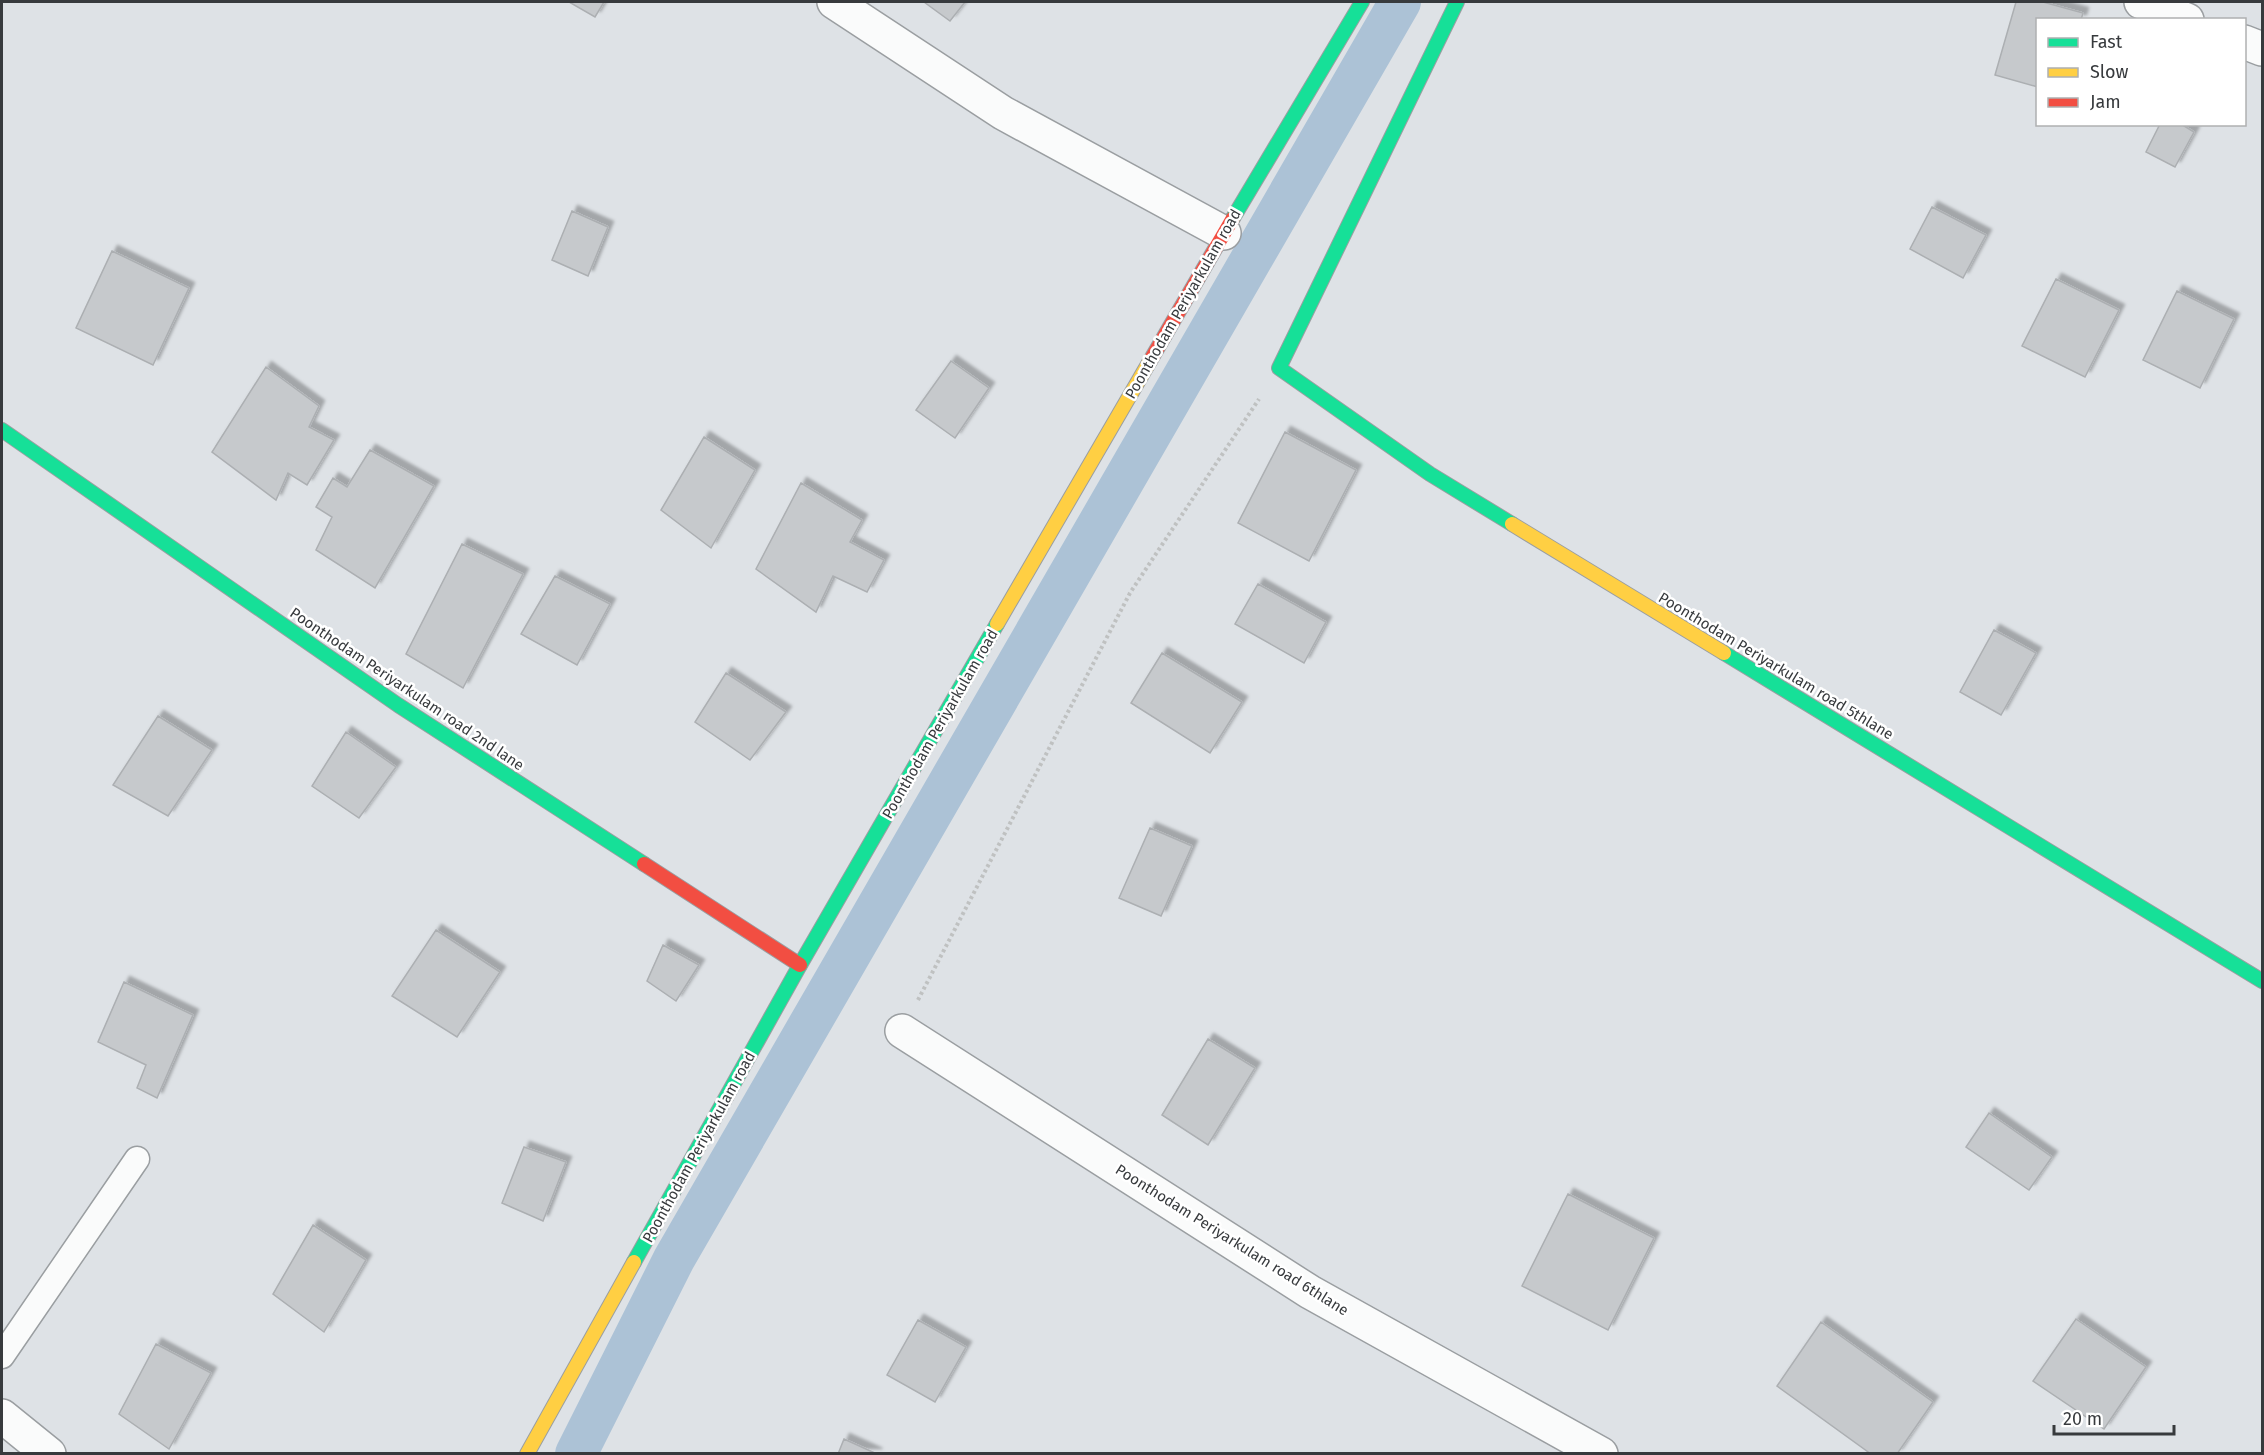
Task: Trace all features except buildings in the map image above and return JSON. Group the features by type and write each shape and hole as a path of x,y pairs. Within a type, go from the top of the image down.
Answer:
{"street":[{"path":"834,2 1003,113 1224,233"},
{"name":"Poonthodam Periyarkulam road","path":"527,1454 800,965 1224,233 1362,2"},
{"path":"1279,368 1457,2"},
{"path":"2141,2 2182,18"},
{"path":"2246,43 2262,49"},
{"name":"Poonthodam Periyarkulam road 5thlane","path":"1279,368 1430,474 2262,981"},
{"name":"Poonthodam Periyarkulam road 2nd lane","path":"2,430 398,705 800,965"},
{"name":"Poonthodam Periyarkulam road 6thlane","path":"902,1031 1310,1292 1601,1454"},
{"path":"2,1416 49,1454"}],"lane":[{"path":"2,1356 137,1159"}],"path":[{"path":"902,1031 1131,593 1279,368"}],"waterway":[{"path":"576,1454 674,1259 1400,2"}],"traffic: fast":[{"path":"1233,218 1362,2"},
{"path":"1457,2 1279,368 1430,474 1512,524"},
{"path":"2,430 398,705 644,864"},
{"path":"634,1262 800,965 997,624"},
{"path":"1724,653 2262,981"}],"traffic: slow":[{"path":"997,624 1150,361"},
{"path":"1512,524 1724,653"},
{"path":"527,1454 634,1262"}],"traffic: jam":[{"path":"1150,361 1233,218"},
{"path":"644,864 800,965"}]}
